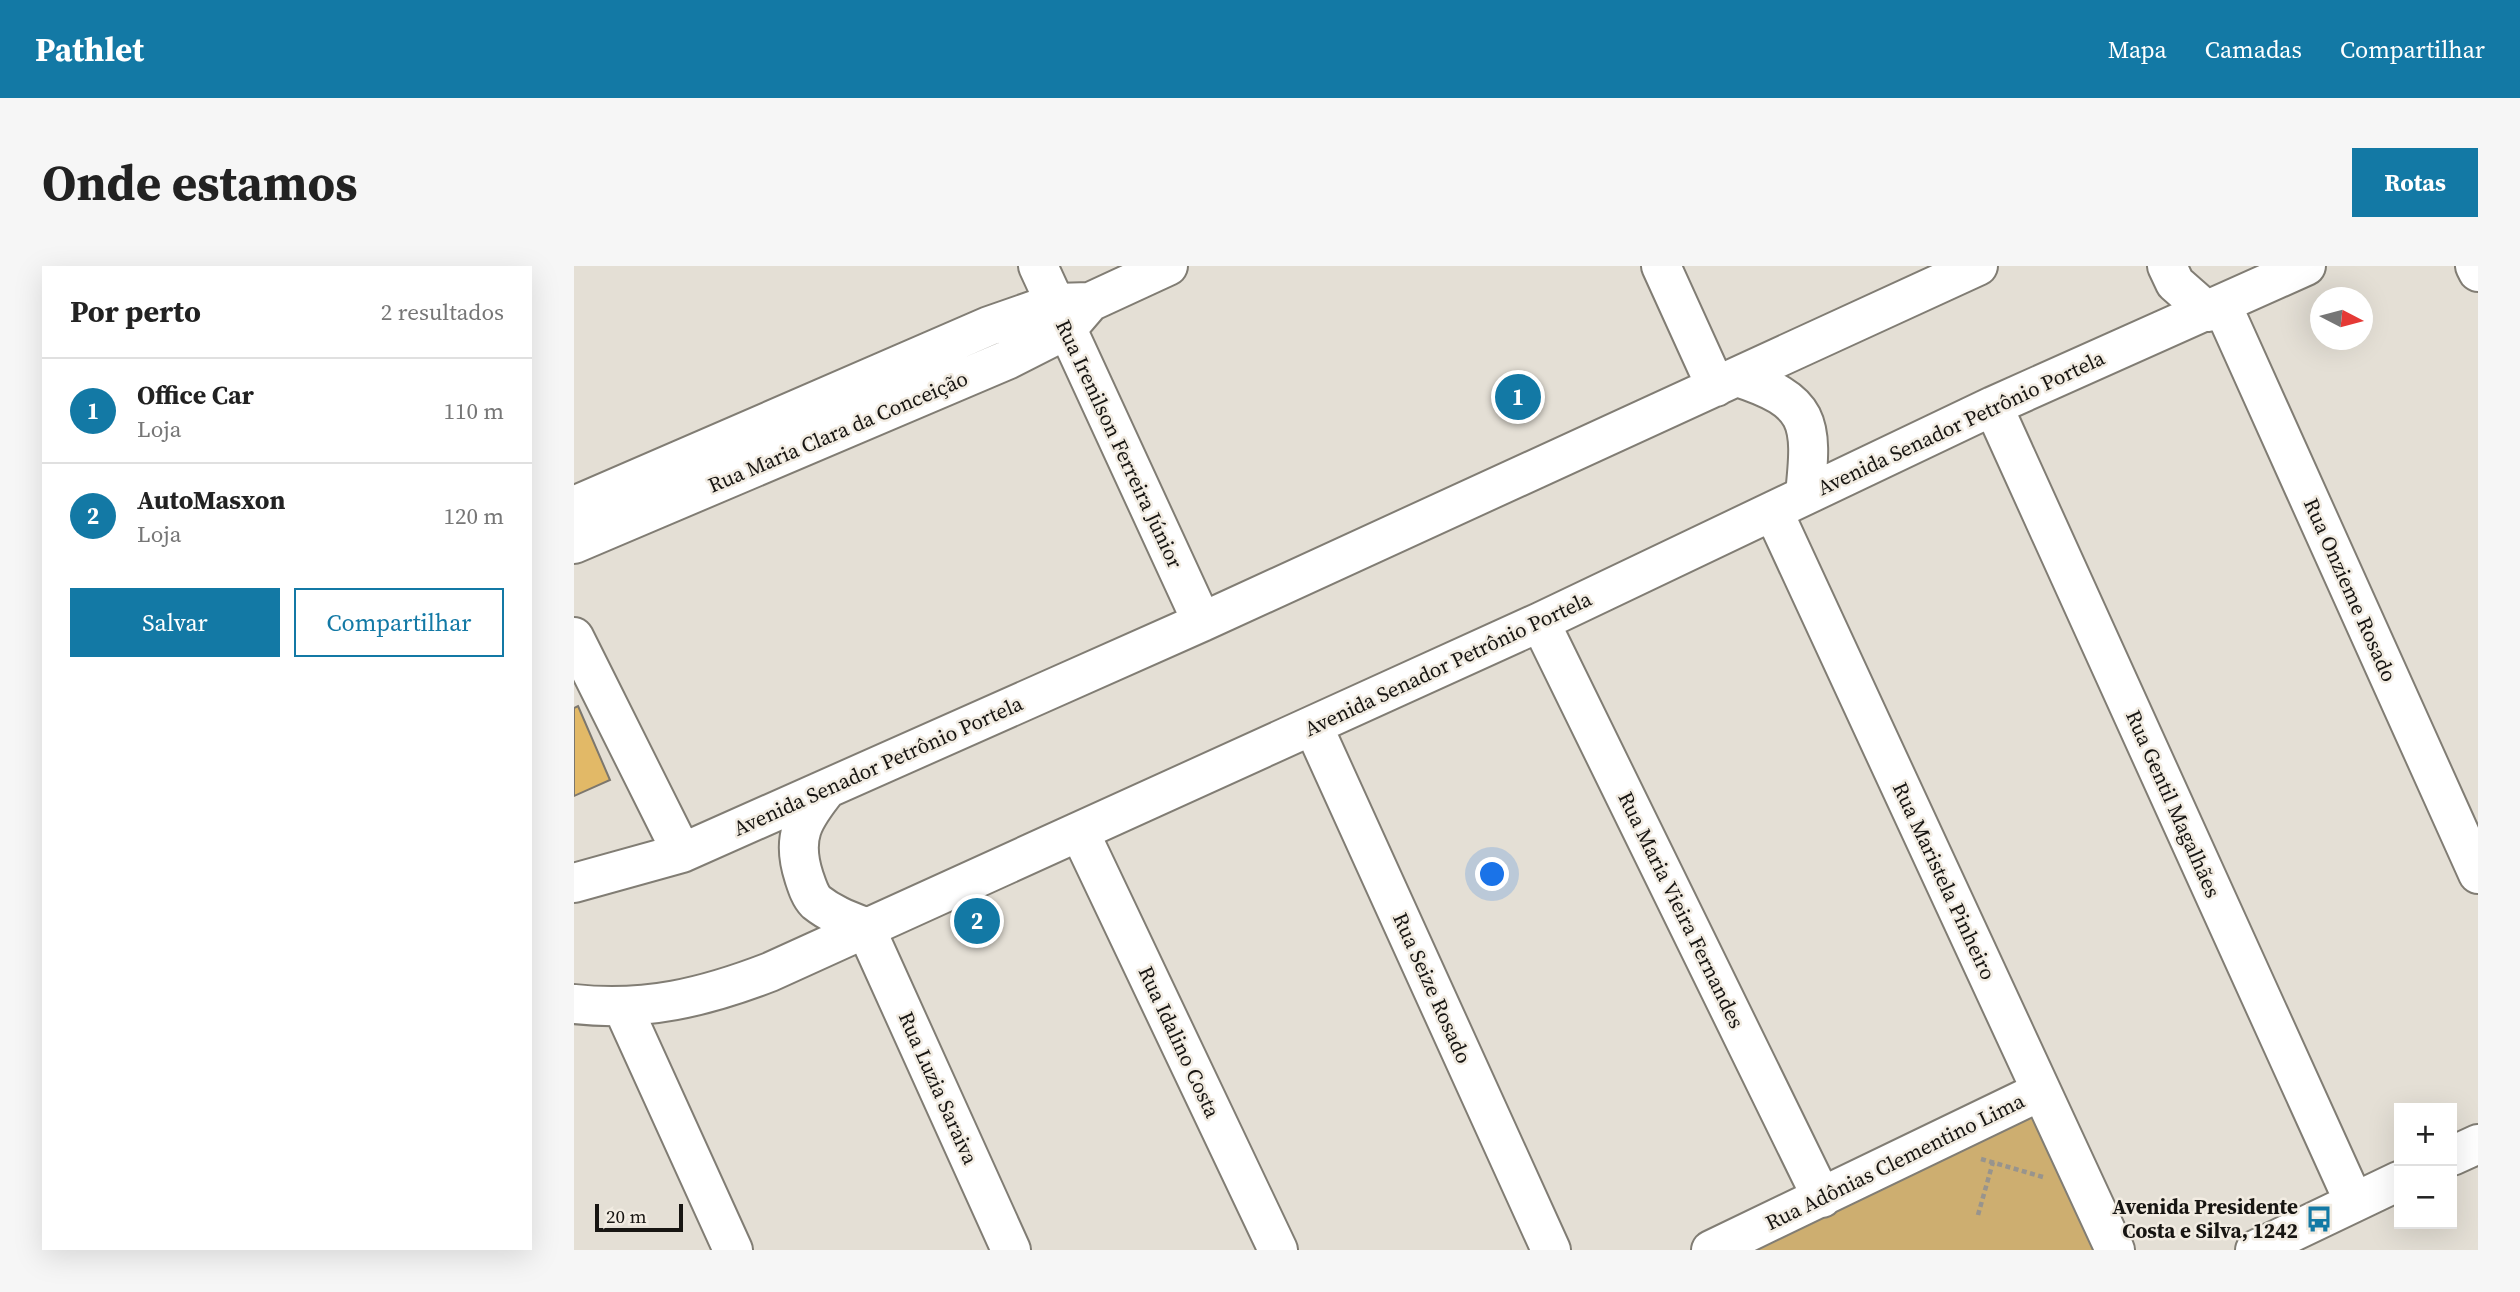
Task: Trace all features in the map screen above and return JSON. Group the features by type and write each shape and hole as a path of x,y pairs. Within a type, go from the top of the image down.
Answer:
{"street":[{"name":"Rua Irenilson Ferreira Júnior","path":"1038,266 1070,312 1202,622"},
{"name":"Rua Maria Clara da Conceição","path":"574,544 1007,360 1070,312 1168,266"},
{"path":"1661,266 1727,382 1781,394 1796,405 1804,419 1808,441 1789,503"},
{"name":"Avenida Senador Petrônio Portela","path":"574,883 682,853 1202,622 1978,266"},
{"path":"2167,266 2175,283 2215,308"},
{"name":"Avenida Senador Petrônio Portela","path":"574,1004 650,1007 719,992 770,972 864,927 1080,833 1541,622 1993,406 2306,266"},
{"path":"2475,266 2478,272"},
{"name":"Rua Onzieme Rosado","path":"2215,308 2478,874"},
{"name":"Rua Maria Clara da Conceição","path":"574,506 989,326 1070,312"},
{"name":"Rua Gentil Magalhães","path":"1993,406 2354,1202"},
{"name":"Rua Maristela Pinheiro","path":"1789,503 2041,1091 2115,1250"},
{"name":"Rua Maria Vieira Fernandes","path":"1541,622 1822,1198"},
{"path":"574,637 682,853"},
{"name":"Rua Seize Rosado","path":"1313,726 1551,1250"},
{"path":"827,789 805,816 799,836 799,862 813,899 835,915 864,927"},
{"name":"Rua Idalino Costa","path":"1080,833 1278,1250"},
{"name":"Rua Luzia Saraiva","path":"864,927 1011,1250"},
{"path":"623,1008 733,1250"},
{"name":"Rua Adônias Clementino Lima","path":"1711,1250 2041,1091"},
{"path":"2457,1154 2478,1144"},
{"path":"2257,1250 2394,1183"}],"path":[{"path":"1980,1158 2052,1179"},
{"path":"1978,1215 1993,1162"}],"shaded area":[{"path":"2028,1119 2041,1120 2104,1250 1738,1250"}],"building":[{"path":"578,706 610,780 574,796 574,708"}],"place":[{"name":"Office Car","path":"1518,397"},
{"name":"AutoMasxon","path":"977,921"},
{"name":"Avenida Presidente Costa e Silva, 1242","path":"2319,1219"}]}
